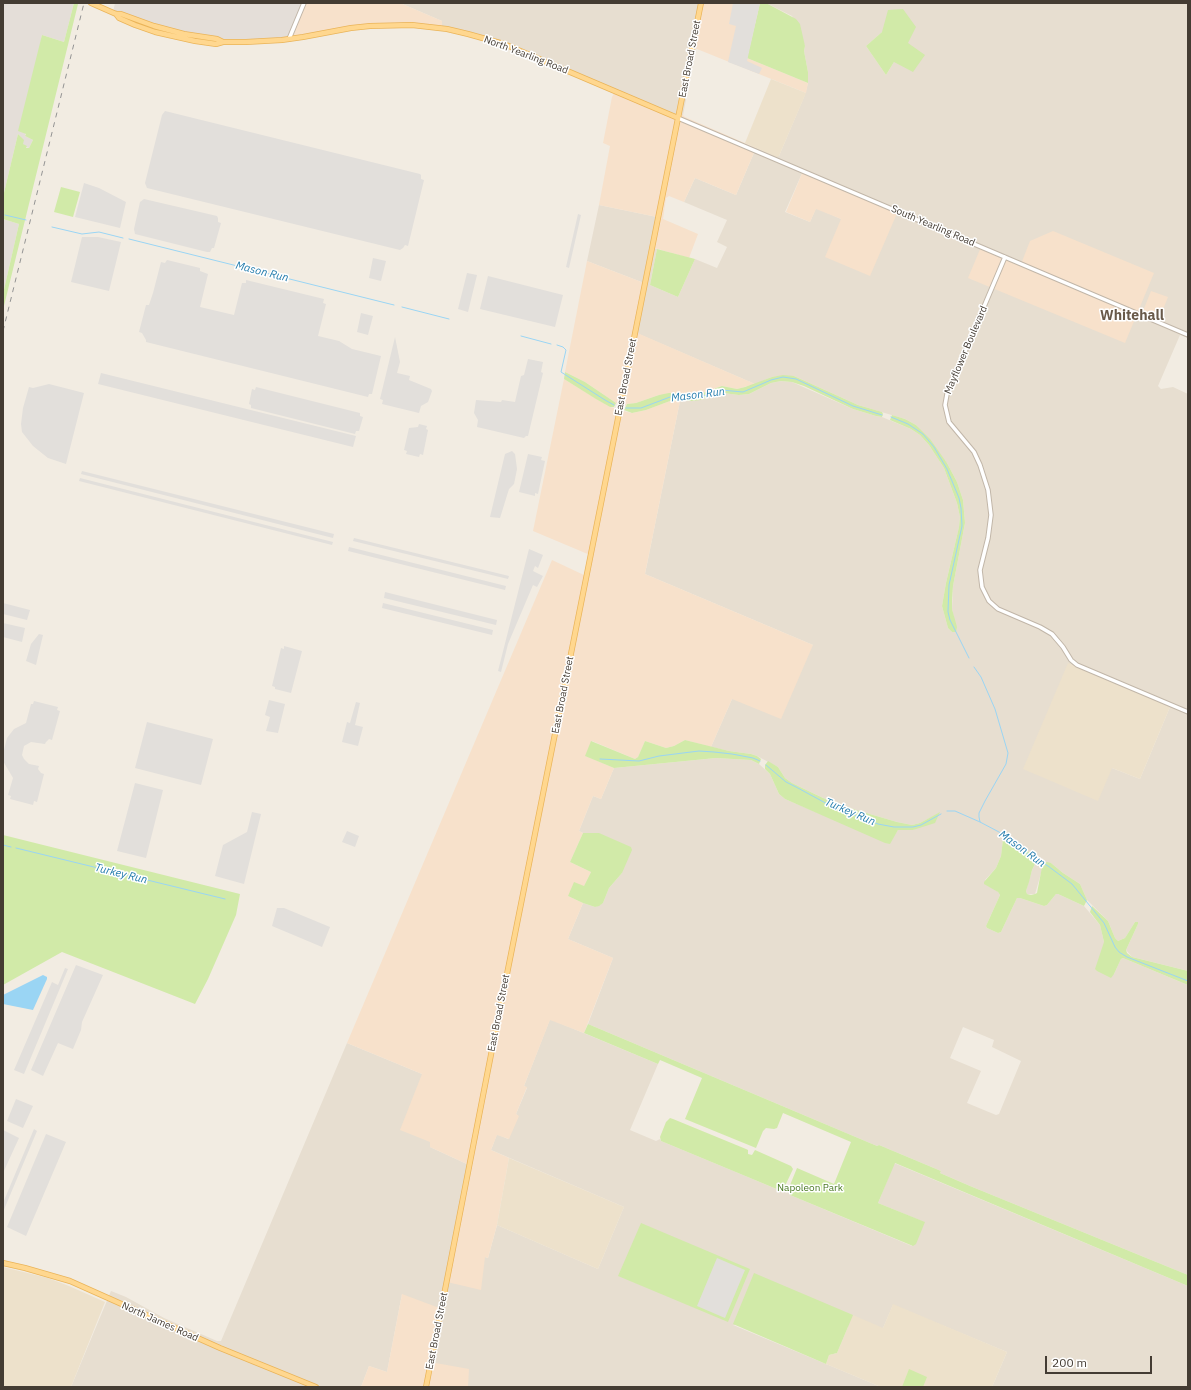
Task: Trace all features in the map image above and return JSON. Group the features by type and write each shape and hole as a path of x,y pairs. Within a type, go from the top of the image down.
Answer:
{"main road":[{"name":"North Yearling Road","path":"91,3 116,14 119,18 135,25 172,36 216,44 223,42 289,39 351,28 384,25 419,26 457,31 504,44 678,118"},
{"name":"East Broad Street","path":"426,1387 701,3"},
{"name":"North James Road","path":"3,1263 47,1274 70,1282 220,1348 316,1387"}],"street":[{"path":"289,39 304,3"},
{"name":"South Yearling Road","path":"678,118 1188,335"},
{"name":"Mayflower Boulevard","path":"1005,257 945,400 949,422 974,452 988,490 991,514 988,538 980,570 981,582 987,597 998,609 1046,630 1057,640 1071,660 1077,665 1188,712"}],"shaded area":[{"path":"3,3 74,3 64,42 42,35 25,136 33,140 29,148 26,147 22,144 21,138 18,134 3,197"},
{"path":"115,3 305,3 291,39 227,40 185,37 155,29 113,12"},
{"path":"305,3 400,3 442,21 442,28 380,26 291,39"},
{"path":"400,3 701,3 692,47 696,49 683,115 672,115 507,45 442,28 442,21"},
{"path":"701,3 760,3 747,58 808,83 806,93 692,47"},
{"path":"733,3 760,3 747,61 762,68 759,74 728,62 736,26 729,24"},
{"path":"766,3 1188,3 1188,338 1180,335 1158,386 1161,389 1173,387 1188,394 1188,971 1132,957 1126,950 1138,924 1135,922 1125,938 1118,941 1115,938 1108,921 1087,900 1080,884 1051,863 1044,863 1035,894 1027,894 1026,891 1032,870 1037,860 1003,839 1001,856 996,868 985,880 1000,895 986,926 987,928 998,933 1001,932 1017,898 1044,906 1047,905 1056,894 1058,894 1084,906 1100,925 1104,946 1114,974 1121,959 1123,958 1188,985 1188,1275 970,1186 940,1173 941,1171 879,1145 877,1146 588,1024 613,958 568,939 583,903 595,907 603,903 609,888 622,873 595,834 583,833 579,831 593,796 601,799 614,768 716,758 751,760 759,764 770,774 779,794 785,799 889,843 898,830 913,830 939,813 920,823 912,825 897,822 856,810 823,798 792,783 785,778 778,767 757,756 711,747 732,699 813,645 645,574 680,401 701,400 714,394 723,393 739,395 749,394 771,383 781,381 792,382 853,409 882,417 911,429 920,435 929,445 944,468 957,503 960,517 942,606 948,628 952,632 954,618 952,609 953,586 965,523 963,500 957,482 947,463 916,425 905,419 858,405 794,376 772,377 755,384 634,332 644,283 587,261 599,205 657,217 652,247 657,249 650,285 678,297 695,259 717,268 727,247 717,242 727,220 684,202 695,178 736,195 756,148 779,156 804,97 808,83 808,72 804,51 805,46 792,16","holes":["882,32 894,62 886,75 866,46","803,171 898,211 841,219 816,208 810,222 785,212","1170,707 1140,779 1112,768","963,1027 994,1040 992,1047 1021,1061 999,1114 996,1115 967,1103 981,1071 950,1058"]},
{"path":"771,79 806,93 779,156 776,157 745,143"},
{"path":"615,91 672,115 683,115 756,148 736,195 695,178 684,202 669,196 666,198 663,219 698,234 689,258 651,247 657,217 599,205 610,146 603,143 612,97"},
{"path":"165,111 420,174 421,179 424,180 408,246 405,245 400,250 147,188 145,183 162,115"},
{"path":"803,171 898,211 870,276 825,257 841,219 816,209 810,222 786,212"},
{"path":"84,183 99,188 126,202 120,228 75,217"},
{"path":"144,199 217,216 218,222 221,223 214,248 212,248 210,252 207,252 135,234 134,229 140,202"},
{"path":"578,214 581,215 569,268 566,267"},
{"path":"3,219 19,224 3,294"},
{"path":"1053,231 1154,273 1125,343 968,278 981,247 1021,264 1030,241"},
{"path":"82,237 98,237 121,242 109,291 71,282"},
{"path":"373,258 386,261 381,281 369,278"},
{"path":"167,260 200,268 200,271 208,274 200,307 234,315 242,283 246,283 246,280 324,299 323,303 326,304 318,336 339,341 352,349 381,356 372,394 369,394 368,397 146,342 142,333 139,332 146,305 149,305 153,293 161,262 165,263"},
{"path":"587,261 644,283 635,332 755,384 737,389 722,386 700,394 659,395 636,403 627,404 625,406 616,403 585,382 565,372"},
{"path":"467,273 477,275 468,312 458,309"},
{"path":"488,276 563,295 555,327 480,309"},
{"path":"1151,291 1168,297 1158,322 1141,316"},
{"path":"361,313 373,316 368,335 357,332"},
{"path":"395,337 400,362 397,373 410,376 409,380 431,389 432,391 428,402 421,406 419,413 382,404 383,400 380,399"},
{"path":"528,359 543,362 541,372 543,373 528,436 524,438 477,427 478,420 474,413 476,400 501,402 502,400 515,402 521,376 524,375"},
{"path":"101,373 356,436 353,447 98,384"},
{"path":"564,379 610,407 632,413 646,410 670,401 680,401 645,574 813,645 781,719 732,699 711,747 685,740 674,746 666,748 645,741 638,757 635,759 592,741 586,756 614,768 601,799 593,796 579,831 583,833 570,862 591,872 584,886 568,896 583,903 568,939 613,958 584,1033 550,1020 524,1086 527,1087 516,1114 519,1116 509,1139 497,1135 491,1150 509,1158 497,1225 488,1258 485,1257 481,1290 447,1282 469,1165 430,1147 430,1142 400,1130 422,1074 347,1043 552,560 586,576 590,555 533,531"},
{"path":"49,384 84,393 66,464 48,458 33,446 22,432 21,424 23,408 29,387 33,388"},
{"path":"256,387 360,413 360,416 363,417 359,431 356,431 355,434 251,408 251,405 249,404 252,389 255,390"},
{"path":"419,424 427,426 426,429 428,430 423,455 420,454 419,457 406,454 407,451 404,450 409,428 418,427"},
{"path":"512,451 515,454 517,469 514,484 509,489 500,518 490,517 505,454"},
{"path":"528,454 542,457 541,460 545,461 538,494 535,493 535,496 519,492"},
{"path":"82,471 334,534 333,538 81,474"},
{"path":"80,478 333,542 332,545 79,481"},
{"path":"354,538 509,576 508,579 353,541"},
{"path":"349,547 506,586 505,590 348,551"},
{"path":"529,549 543,555 538,568 535,566 533,571 543,576 537,587 533,585 508,644 501,672 498,671"},
{"path":"385,592 497,620 496,625 384,598"},
{"path":"3,603 30,610 27,620 3,614"},
{"path":"383,603 493,630 492,635 382,608"},
{"path":"3,623 25,628 22,642 3,637"},
{"path":"39,634 43,635 36,665 26,661 31,644"},
{"path":"284,646 302,651 291,693 275,689 275,687 272,686 281,648 284,649"},
{"path":"1068,663 1170,707 1140,779 1112,768 1098,801 1023,769"},
{"path":"269,700 285,704 278,733 266,731 270,717 265,715"},
{"path":"34,701 58,707 57,710 60,711 52,740 49,739 45,744 31,742 24,746 22,755 24,759 29,764 39,766 38,769 44,774 37,802 34,801 33,805 10,799 11,796 8,795 13,778 3,761 3,754 7,738 14,729 26,723 31,704 33,704"},
{"path":"356,702 360,703 355,725 363,727 358,746 342,742 347,722 350,723"},
{"path":"147,722 213,739 201,785 135,768"},
{"path":"135,783 163,790 146,858 117,851"},
{"path":"252,812 261,814 244,884 215,876 223,845 247,832"},
{"path":"347,831 359,836 355,847 342,842"},
{"path":"277,908 284,908 330,927 322,947 272,926"},
{"path":"76,965 103,975 82,1022 81,1030 73,1049 58,1043 43,1076 31,1070"},
{"path":"65,968 68,969 24,1074 14,1070 52,982 58,985"},
{"path":"550,1019 658,1064 630,1130 656,1141 660,1139 661,1141 779,1190 788,1190 790,1195 912,1246 924,1222 878,1203 894,1163 1188,1286 1188,1387 992,1387 1007,1352 893,1305 883,1328 733,1325 881,1387 468,1387 467,1384 430,1362 402,1294 387,1372 369,1366 361,1387 71,1387 111,1291 126,1297 164,1318 217,1341 221,1341 347,1043 422,1074 430,1147 469,1165 485,1257 488,1258 497,1225 598,1269 624,1207 491,1150 497,1134 508,1139 518,1116 516,1114 527,1088 524,1086"},
{"path":"16,1099 33,1106 23,1128 7,1121"},
{"path":"34,1129 37,1131 3,1212 3,1203"},
{"path":"3,1130 19,1138 3,1173"},
{"path":"46,1134 66,1142 26,1236 7,1227"},
{"path":"509,1158 624,1207 598,1269 497,1225"},
{"path":"717,1258 745,1270 725,1318 697,1306"},
{"path":"3,1267 48,1278 105,1302 71,1387 3,1387"},
{"path":"402,1294 442,1309 430,1362 469,1369 468,1387 361,1387 369,1366 387,1372"},
{"path":"893,1304 1007,1352 992,1387 881,1387 826,1364 829,1355 837,1353 853,1315 883,1328"}],"green space":[{"path":"74,3 78,4 3,310 3,294 19,224 3,219 3,197 18,134 24,140 23,144 27,146 26,148 29,148 33,140 25,136 26,134 18,131 42,35 64,42"},
{"path":"760,3 766,3 796,19 800,24 805,46 804,51 808,72 808,83 747,58"},
{"path":"903,9 916,27 908,43 925,55 913,72 894,62 886,75 866,46 882,32 888,10"},
{"path":"61,187 80,192 73,217 54,212"},
{"path":"657,249 695,259 678,297 650,285"},
{"path":"565,372 585,382 616,403 614,407 610,407 564,379"},
{"path":"783,375 794,376 858,405 882,412 882,417 853,409 804,386 792,382 781,381 771,383 749,394 714,394 701,400 670,401 646,410 632,413 624,410 627,404 636,403 659,395 669,393 700,394 722,386 737,389 772,377"},
{"path":"892,415 905,419 916,425 930,439 947,463 957,482 963,500 965,523 953,586 952,600 952,609 957,627 956,632 952,632 948,628 942,606 959,527 960,517 957,503 944,468 929,445 920,435 911,429 890,420"},
{"path":"685,740 729,751 751,754 761,759 759,764 751,760 716,758 614,768 585,756 591,741 635,759 638,757 645,741 666,748 674,746"},
{"path":"768,761 778,767 785,778 792,783 823,798 856,810 912,825 920,823 940,812 935,823 913,830 898,830 890,844 885,843 785,799 779,794 770,774 765,769 765,765"},
{"path":"583,833 599,833 631,847 632,850 622,873 609,888 603,903 595,907 568,896 574,882 584,886 591,872 570,862"},
{"path":"3,835 240,894 236,915 208,979 195,1004 62,952 3,985"},
{"path":"1005,837 1009,838 1037,858 1026,891 1027,894 1031,895 1037,893 1042,867 1044,863 1047,862 1051,863 1080,884 1087,900 1084,906 1058,894 1056,894 1047,905 1044,906 1017,898 1001,932 998,933 987,928 986,926 1000,895 998,892 984,884 984,882 996,868 1001,856 1003,839"},
{"path":"1092,906 1108,921 1115,938 1118,941 1125,938 1135,922 1138,922 1126,950 1127,953 1132,957 1188,971 1188,985 1123,958 1121,959 1111,978 1097,971 1095,969 1104,942 1100,925 1090,912"},
{"path":"588,1024 877,1146 879,1145 941,1171 940,1173 970,1186 1188,1275 1188,1286 895,1163 878,1203 925,1222 916,1244 913,1246 790,1195 788,1190 797,1168 834,1184 851,1142 783,1113 777,1128 766,1128 763,1131 756,1148 685,1119 702,1078 660,1060 658,1064 584,1033"},
{"name":"Napoleon Park","path":"670,1118 746,1149 748,1150 748,1154 752,1155 755,1150 791,1166 793,1169 785,1186 782,1190 779,1190 661,1141 660,1137 666,1122"},
{"path":"641,1223 750,1269 728,1322 618,1276"},
{"path":"754,1273 853,1315 837,1353 829,1355 826,1364 733,1324"},
{"path":"909,1369 927,1377 923,1387 902,1387"}],"water":[{"path":"43,975 47,977 47,979 33,1010 3,1004 3,995"}],"waterway":[{"name":"Mason Run","path":"5,215 26,220"},
{"name":"Mason Run","path":"52,227 82,234 99,232 123,238"},
{"name":"Mason Run","path":"129,239 394,305"},
{"name":"Mason Run","path":"402,307 449,319"},
{"name":"Mason Run","path":"521,336 551,344"},
{"name":"Mason Run","path":"557,345 566,350 561,372 614,405"},
{"name":"Mason Run","path":"626,408 641,408 670,397 703,396 721,390 743,392 771,380 783,377 796,379 853,406 882,415"},
{"name":"Mason Run","path":"891,417 908,424 923,434 934,447 947,469 959,498 962,526 949,585 948,612 950,620 969,658"},
{"name":"Mason Run","path":"974,667 981,677 995,709 1008,753 1006,764 979,813 980,822 999,832 1072,884 1104,923 1115,947 1119,952 1127,957 1188,981"},
{"name":"Turkey Run","path":"600,759 639,761 659,756 699,751 732,754 753,758 760,761"},
{"name":"Turkey Run","path":"766,765 786,782 831,806 878,824 894,827 913,827 921,825 941,814"},
{"name":"Turkey Run","path":"947,811 955,811 980,822"},
{"name":"Turkey Run","path":"3,845 11,847"},
{"name":"Turkey Run","path":"16,848 225,899"}],"railway":[{"path":"3,331 84,3"}],"district":[{"name":"Whitehall","path":"1132,316"}]}
